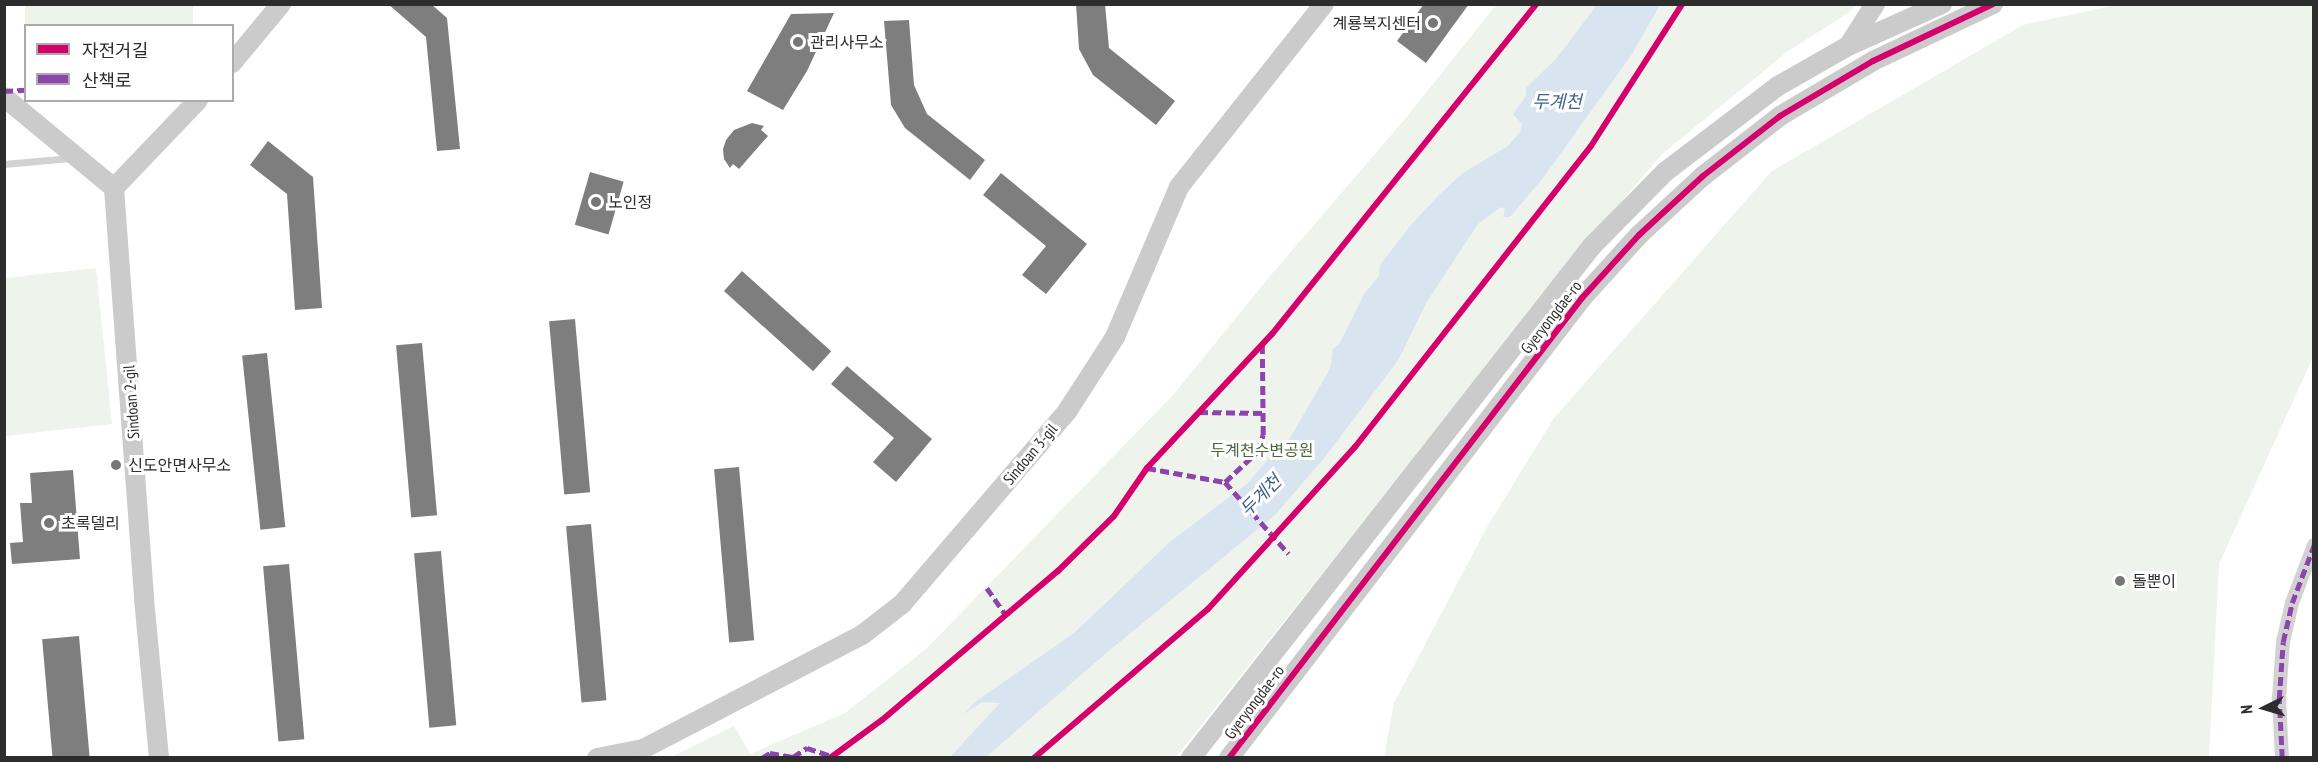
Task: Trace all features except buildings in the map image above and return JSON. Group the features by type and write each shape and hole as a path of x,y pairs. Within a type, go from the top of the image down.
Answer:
{"street":[{"path":"234,61 281,4"},
{"name":"Sindoan 3-gil","path":"597,758 644,749 862,635 903,604 1068,410 1115,337 1179,187 1324,4"},
{"path":"1848,46 1875,4"},
{"path":"1943,4 1964,18"},
{"name":"Gyeryongdae-ro","path":"1191,758 1592,246 1665,172 1778,86 1848,46 1943,4"},
{"name":"Gyeryongdae-ro","path":"1229,758 1582,298 1639,235 1703,176 1780,116 1873,61 1993,4"},
{"path":"4,97 114,188 196,102"},
{"name":"Sindoan 2-gil","path":"114,188 144,599 159,758"},
{"path":"2282,758 2279,699 2283,642 2292,603 2313,545"}],"lane":[{"path":"4,164 76,158"}],"green space":[{"path":"2120,4 2313,5 2313,357 2219,564 2209,757 1384,757 1394,703 1487,527 1554,418 1772,171 2023,25"},
{"path":"25,5 193,5 193,24 25,24"},
{"name":"두계천수변공원","path":"1496,5 1854,5 1851,11 1787,52 1662,154 1576,255 1176,757 669,758 734,726 750,754 845,713 926,649 1173,395 1270,276 1405,119"},
{"path":"96,268 112,424 5,436 5,278"}],"water":[{"name":"두계천","path":"1597,5 1660,5 1632,54 1543,178 1510,217 1503,217 1505,209 1501,207 1478,224 1426,303 1399,359 1325,457 1275,515 1111,649 986,757 950,757 1000,703 982,702 964,714 975,702 1074,633 1171,541 1248,483 1275,451 1287,443 1330,369 1333,349 1340,343 1364,294 1379,276 1380,265 1410,226 1440,194 1463,173 1508,146 1520,132 1522,124 1513,114 1526,96 1526,88 1556,59"}],"marked path":[{"path":"4,91 24,90"},
{"path":"1225,482 1258,451 1263,435 1262,344"},
{"path":"1199,412 1263,413"},
{"path":"1147,468 1225,482 1289,554"},
{"path":"2282,758 2279,699 2283,642 2292,603 2314,545"},
{"path":"987,588 1006,615"},
{"path":"762,758 770,753 793,757 807,748 832,756"}],"cycle path":[{"path":"830,758 882,720 1058,571 1114,516 1147,468 1272,334 1536,4"},
{"path":"1034,758 1208,609 1355,447 1591,146 1682,4"},
{"path":"1229,758 1582,298 1639,235 1703,176 1780,116 1873,61 1993,4"}],"place":[{"name":"계룡복지센터","path":"1433,23"},
{"name":"관리사무소","path":"798,42"},
{"name":"노인정","path":"596,202"},
{"name":"신도안면사무소","path":"116,465"},
{"name":"초록델리","path":"49,523"},
{"name":"돌뿐이","path":"2120,581"}]}
